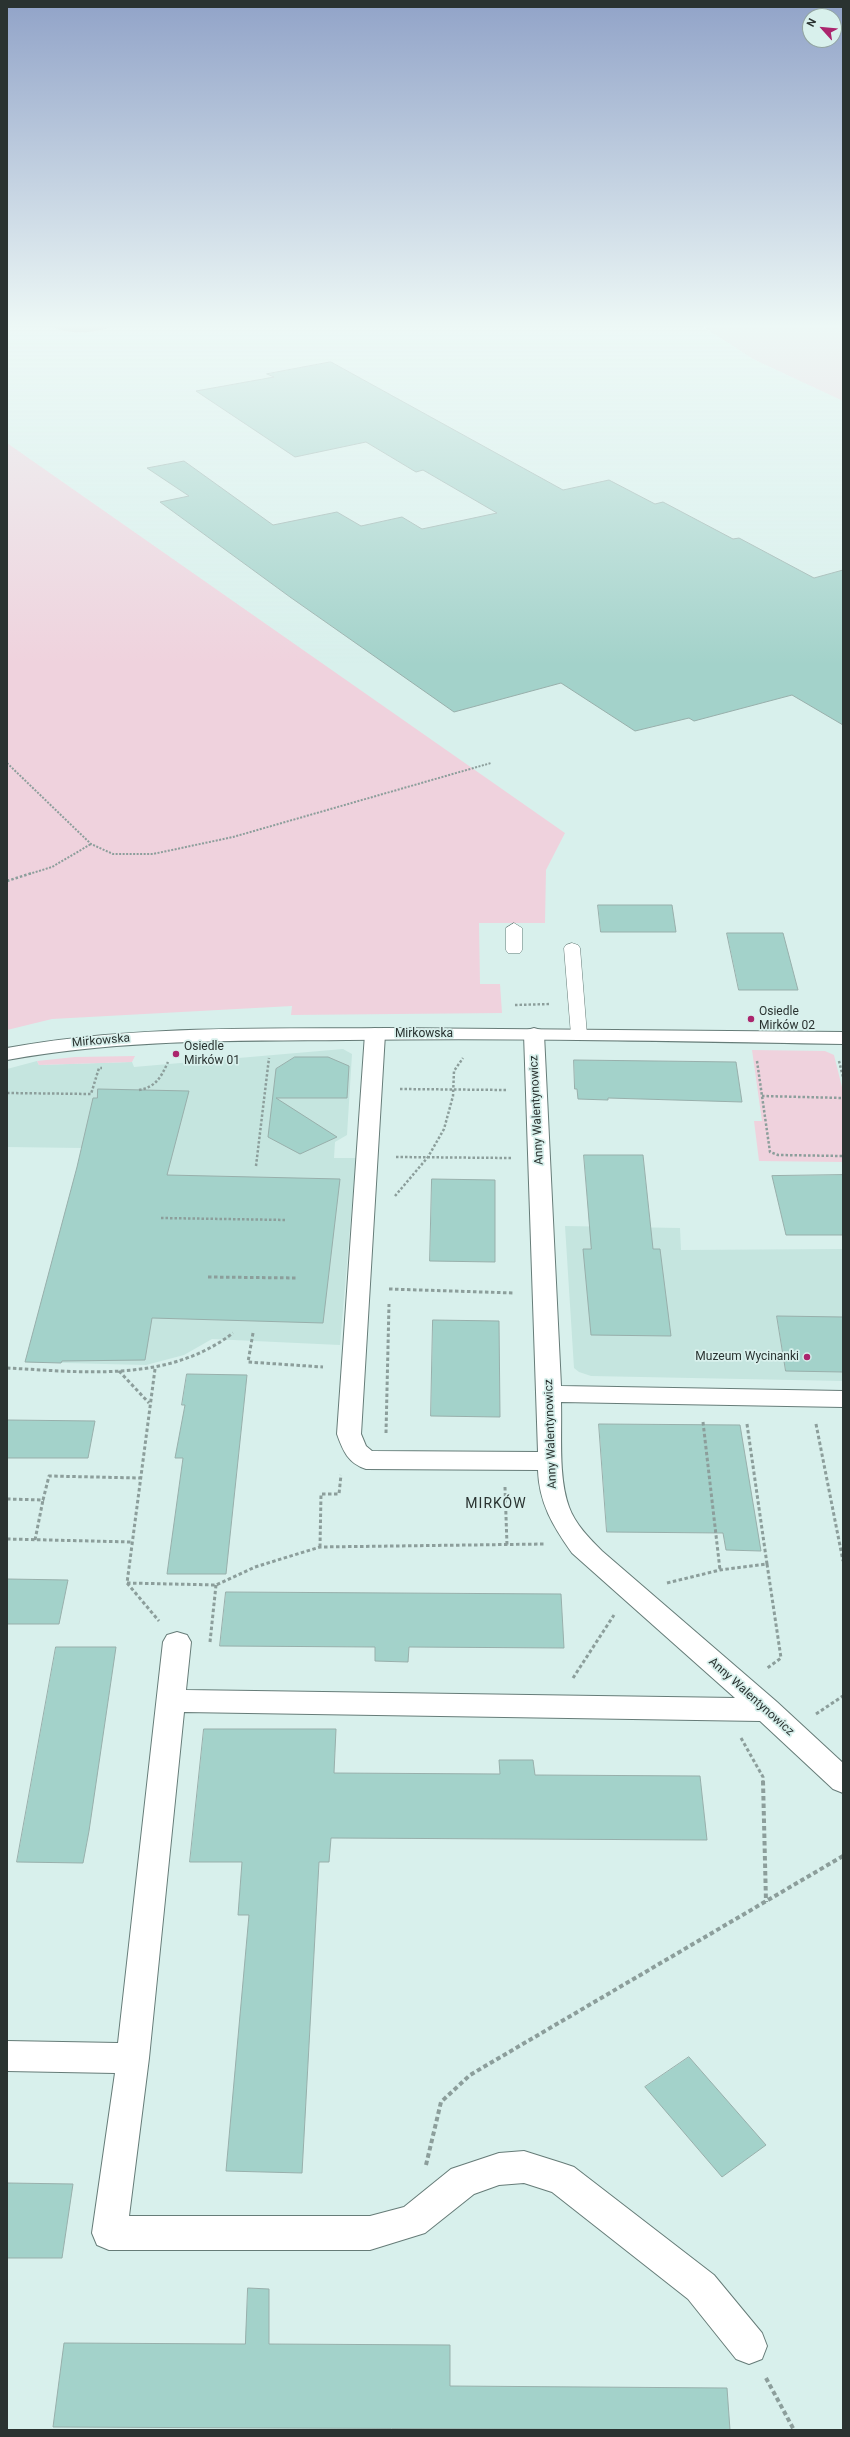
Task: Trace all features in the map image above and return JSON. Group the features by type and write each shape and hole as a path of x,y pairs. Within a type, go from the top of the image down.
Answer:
{"street":[{"name":"Mirkowska","path":"7,1054 60,1044 119,1038 375,1034 579,1034 843,1038"},
{"path":"375,1034 368,1157 348,1434 351,1445 360,1456 366,1460 550,1461"},
{"name":"Anny Walentynowicz","path":"534,1034 550,1394 550,1461 551,1479 556,1506 570,1533 581,1546 767,1710 843,1781"},
{"path":"550,1394 843,1399"},
{"path":"177,1642 133,2058 109,2233 370,2233 413,2222 463,2181 499,2169 524,2167 562,2179 701,2287 749,2346"},
{"path":"170,1701 726,1711 767,1710"},
{"path":"7,2056 133,2058"}],"lane":[{"path":"514,928 514,950"},
{"path":"572,948 579,1034"}],"path":[{"path":"7,763 91,844 113,854 152,854 233,837 491,763"},
{"path":"7,881 52,867 91,844"},
{"path":"515,1005 556,1004"},
{"path":"256,1166 270,1051"},
{"path":"393,1198 428,1157 444,1129 453,1096 452,1090 454,1071 468,1053"},
{"path":"756,1055 770,1152 778,1155 843,1156"},
{"path":"139,1090 153,1088 160,1079 170,1058 163,1058"},
{"path":"7,1093 91,1094 99,1068 107,1067"},
{"path":"372,1089 514,1090"},
{"path":"762,1096 843,1098"},
{"path":"368,1157 515,1158"},
{"path":"161,1218 287,1220"},
{"path":"208,1277 298,1278"},
{"path":"384,1460 390,1281"},
{"path":"390,1289 516,1293"},
{"path":"7,1368 119,1371 154,1369 209,1350 233,1333"},
{"path":"253,1333 248,1362 321,1366 327,1369"},
{"path":"154,1369 127,1583 177,1642"},
{"path":"119,1371 138,1388 150,1404"},
{"path":"702,1415 720,1570"},
{"path":"746,1416 781,1658 763,1671"},
{"path":"815,1419 843,1560"},
{"path":"320,1547 321,1494 339,1494 341,1473"},
{"path":"35,1540 49,1476 140,1478"},
{"path":"505,1482 507,1545"},
{"path":"7,1499 43,1500"},
{"path":"7,1539 132,1542"},
{"path":"127,1583 216,1585 255,1567 320,1547 547,1544"},
{"path":"664,1584 720,1570 767,1564"},
{"path":"552,1708 616,1613"},
{"path":"726,1711 763,1777 766,1902"},
{"path":"425,2170 441,2102 470,2075 843,1856"},
{"path":"749,2346 794,2430"}],"shaded area":[{"path":"7,443 565,833 546,870 545,923 479,923 480,984 500,984 502,1013 291,1015 292,1006 52,1019 7,1030"},
{"path":"343,1049 352,1054 347,1135 335,1142 334,1158 356,1158 340,1345 212,1339 184,1355 146,1365 25,1362 82,1148 7,1147 7,1069 37,1061 39,1065 132,1062 134,1067"},
{"path":"752,1050 825,1051 834,1055 843,1091 843,1162 759,1161 754,1121 762,1121"},
{"path":"135,1056 132,1062 39,1065 37,1061 75,1057"},
{"path":"565,1226 680,1228 681,1250 843,1249 843,1381 591,1376 579,1372 574,1368"}],"building":[{"path":"266,438 468,438 563,490 609,480 655,504 663,502 733,539 739,538 814,578 843,570 843,725 792,695 694,721 689,718 635,731 561,683 454,712 290,597 160,502 189,496 147,468 184,461 273,525 337,512 361,526 402,517 422,529 497,513 423,470 416,472 366,442 295,457"},
{"path":"598,905 672,905 676,932 601,932"},
{"path":"727,933 783,933 798,990 739,990"},
{"path":"295,1057 328,1057 349,1066 347,1098 276,1098 337,1137 300,1154 268,1137 276,1069"},
{"path":"574,1060 736,1062 742,1102 608,1098 608,1100 578,1099 577,1089 575,1089"},
{"path":"98,1089 189,1091 167,1175 340,1179 323,1323 152,1318 145,1360 62,1361 61,1363 25,1362 77,1167 93,1098 97,1098"},
{"path":"584,1155 643,1155 653,1249 660,1249 671,1336 591,1335 583,1249 591,1249"},
{"path":"843,1175 843,1235 786,1235 772,1176"},
{"path":"432,1179 495,1180 495,1262 430,1261"},
{"path":"777,1316 843,1317 843,1372 786,1371"},
{"path":"433,1320 499,1321 500,1417 431,1416"},
{"path":"187,1374 247,1375 226,1574 167,1574 183,1458 175,1458 185,1405 182,1405"},
{"path":"7,1420 95,1421 88,1458 7,1458"},
{"path":"599,1424 740,1425 761,1551 726,1550 723,1533 607,1532"},
{"path":"7,1579 68,1580 59,1624 7,1624"},
{"path":"226,1592 561,1594 564,1648 409,1647 408,1662 375,1661 375,1647 220,1646"},
{"path":"56,1647 116,1647 89,1831 83,1863 17,1862"},
{"path":"204,1729 336,1729 334,1773 500,1774 499,1760 533,1760 535,1775 700,1776 707,1840 331,1838 329,1862 319,1862 302,2173 226,2171 249,1915 238,1915 242,1862 190,1862"},
{"path":"689,2057 766,2145 722,2177 645,2087"},
{"path":"7,2183 73,2184 62,2258 7,2258"},
{"path":"248,2288 269,2289 269,2344 450,2345 450,2386 727,2388 730,2430 53,2427 64,2343 245,2344"}],"place":[{"name":"Osiedle Mirków 02","path":"751,1019"},
{"name":"Osiedle Mirków 01","path":"176,1054"},
{"name":"Muzeum Wycinanki","path":"807,1357"}],"district":[{"name":"MIRKÓW","path":"496,1504"}]}
